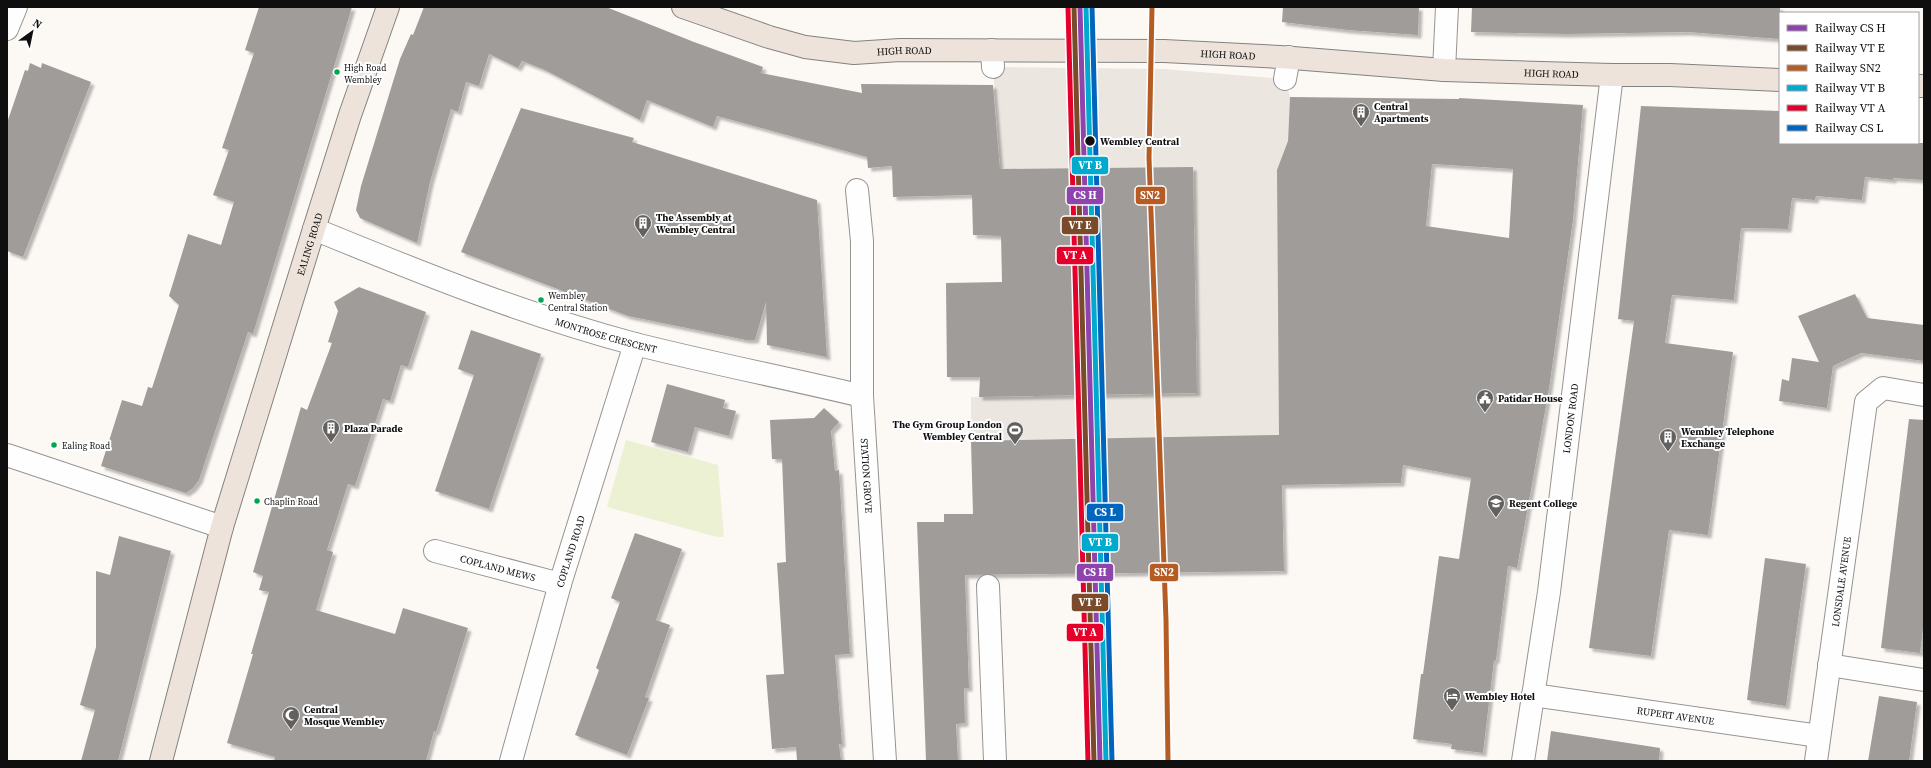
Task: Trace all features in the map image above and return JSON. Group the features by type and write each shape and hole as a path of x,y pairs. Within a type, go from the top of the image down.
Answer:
{"main road":[{"name":"EALING ROAD","path":"161,761 222,527 350,115 388,7"},
{"name":"HIGH ROAD","path":"683,7 769,37 805,47 854,53 900,50 993,58 1164,51 1289,58 1444,70 1612,75 1670,75 1779,80"}],"street":[{"path":"7,29 16,7"},
{"path":"1444,70 1447,7"},
{"path":"1285,79 1289,58"},
{"name":"LONDON ROAD","path":"1523,761 1549,592 1612,75"},
{"name":"STATION GROVE","path":"857,190 862,241 862,396 885,761"},
{"name":"MONTROSE CRESCENT","path":"314,230 446,283 533,313 635,344 862,396"},
{"name":"COPLAND ROAD","path":"511,761 560,584 635,344"},
{"name":"LONSDALE AVENUE","path":"1816,761 1866,402 1882,388 1924,395"},
{"path":"7,455 222,527"},
{"name":"COPLAND MEWS","path":"435,550 560,584"},
{"path":"988,586 995,761"},
{"path":"1829,665 1924,680"},
{"name":"RUPERT AVENUE","path":"1533,695 1819,736"}],"green space":[{"path":"626,440 718,465 724,537 717,537 607,507"}],"shaded area":[{"path":"993,67 1164,69 1285,79 1290,97 1279,340 1279,436 971,441 971,397 1196,393 1000,169"}],"building":[{"path":"259,7 352,7 253,334 248,332 199,480 193,488 186,493 101,466 122,400 142,406 148,387 152,388 179,305 169,296 188,234 221,245 234,202 213,195 229,150 222,148 254,53 245,50"},
{"path":"424,7 606,7 694,42 763,67 761,73 862,93 861,84 993,85 1000,169 1193,167 1197,393 979,397 980,377 947,377 946,283 1002,282 1001,236 973,235 972,195 893,197 892,166 868,168 867,157 717,116 713,127 647,100 640,120 545,70 522,61 518,68 489,54 479,86 466,82 458,112 451,109 430,182 417,243 360,218 356,210 361,186 400,59 411,34 413,35"},
{"path":"1283,7 1419,7 1418,35 1348,30 1282,22"},
{"path":"1472,7 1780,7 1779,39 1688,32 1566,34 1471,32"},
{"path":"30,63 41,68 42,63 91,82 23,257 7,251 7,123 25,70 28,71"},
{"path":"1290,97 1459,98 1583,105 1573,220 1549,389 1517,568 1508,566 1496,660 1494,660 1483,753 1451,749 1452,744 1413,739 1421,674 1423,674 1439,556 1459,559 1471,478 1403,465 1401,483 1282,485 1284,571 965,575 969,688 964,688 965,723 956,724 958,761 926,761 917,522 944,522 944,514 973,514 971,441 1279,435 1277,170 1288,141","holes":["1432,164 1513,169 1509,238 1426,226"]},
{"path":"1641,106 1779,111 1779,144 1924,143 1924,180 1893,178 1893,180 1865,177 1862,200 1816,196 1815,200 1792,198 1788,229 1741,228 1734,300 1672,295 1665,343 1733,352 1708,535 1669,530 1651,656 1589,648 1634,321 1618,319"},
{"name":"The Assembly at Wembley Central","path":"521,108 634,138 632,142 817,200 827,357 767,345 766,302 755,340 746,340 628,316 461,252"},
{"path":"359,287 426,312 408,367 401,365 390,401 383,399 355,486 348,484 327,550 333,552 316,610 395,634 403,608 468,628 436,732 434,731 426,761 274,761 275,757 227,743 269,592 259,590 263,576 253,572 301,407 307,410 332,343 328,342 338,311 334,302"},
{"path":"1855,294 1867,318 1924,325 1924,361 1861,353 1833,366 1827,408 1779,401 1782,379 1789,381 1792,358 1819,362 1798,316"},
{"path":"471,330 541,354 489,509 435,491 474,375 458,369"},
{"path":"667,384 725,400 723,408 736,411 729,436 695,427 688,452 651,442"},
{"path":"824,408 839,422 831,431 835,471 839,470 850,654 835,655 842,744 839,744 841,761 797,761 796,747 772,749 766,675 784,674 777,563 786,562 782,459 772,459 770,420 814,418"},
{"path":"1909,419 1924,420 1924,620 1920,653 1881,648"},
{"path":"635,533 682,549 656,620 670,625 645,697 649,698 627,755 575,735 599,670 596,668 620,602 611,598"},
{"path":"119,536 171,551 118,761 81,761 95,710 80,705 96,647 96,571 110,575"},
{"path":"1765,558 1806,564 1786,706 1747,700"},
{"path":"1879,696 1917,702 1909,761 1868,761"},
{"path":"1551,731 1660,748 1659,761 1547,761"}],"transit line":[{"path":"1068,7 1088,761"},
{"path":"1074,7 1094,761"},
{"path":"1080,7 1100,761"},
{"path":"1086,7 1106,761"},
{"path":"1092,7 1112,761"}],"rail line":[{"name":"SN2","path":"1152,7 1149,158 1166,620 1168,761"}],"place":[{"name":"High Road Wembley","path":"337,72"},
{"name":"Central Apartments","path":"1361,127"},
{"name":"Wembley Central","path":"1090,141"},
{"name":"The Assembly at Wembley Central","path":"643,238"},
{"name":"Wembley Central Station","path":"541,300"},
{"name":"Patidar House","path":"1485,413"},
{"name":"Plaza Parade","path":"331,443"},
{"name":"Ealing Road","path":"54,445"},
{"name":"The Gym Group London Wembley Central","path":"1015,445"},
{"name":"Wembley Telephone Exchange","path":"1668,452"},
{"name":"Chaplin Road","path":"257,501"},
{"name":"Regent College","path":"1496,518"},
{"name":"Wembley Hotel","path":"1452,711"},
{"name":"Central Mosque Wembley","path":"291,730"}]}
